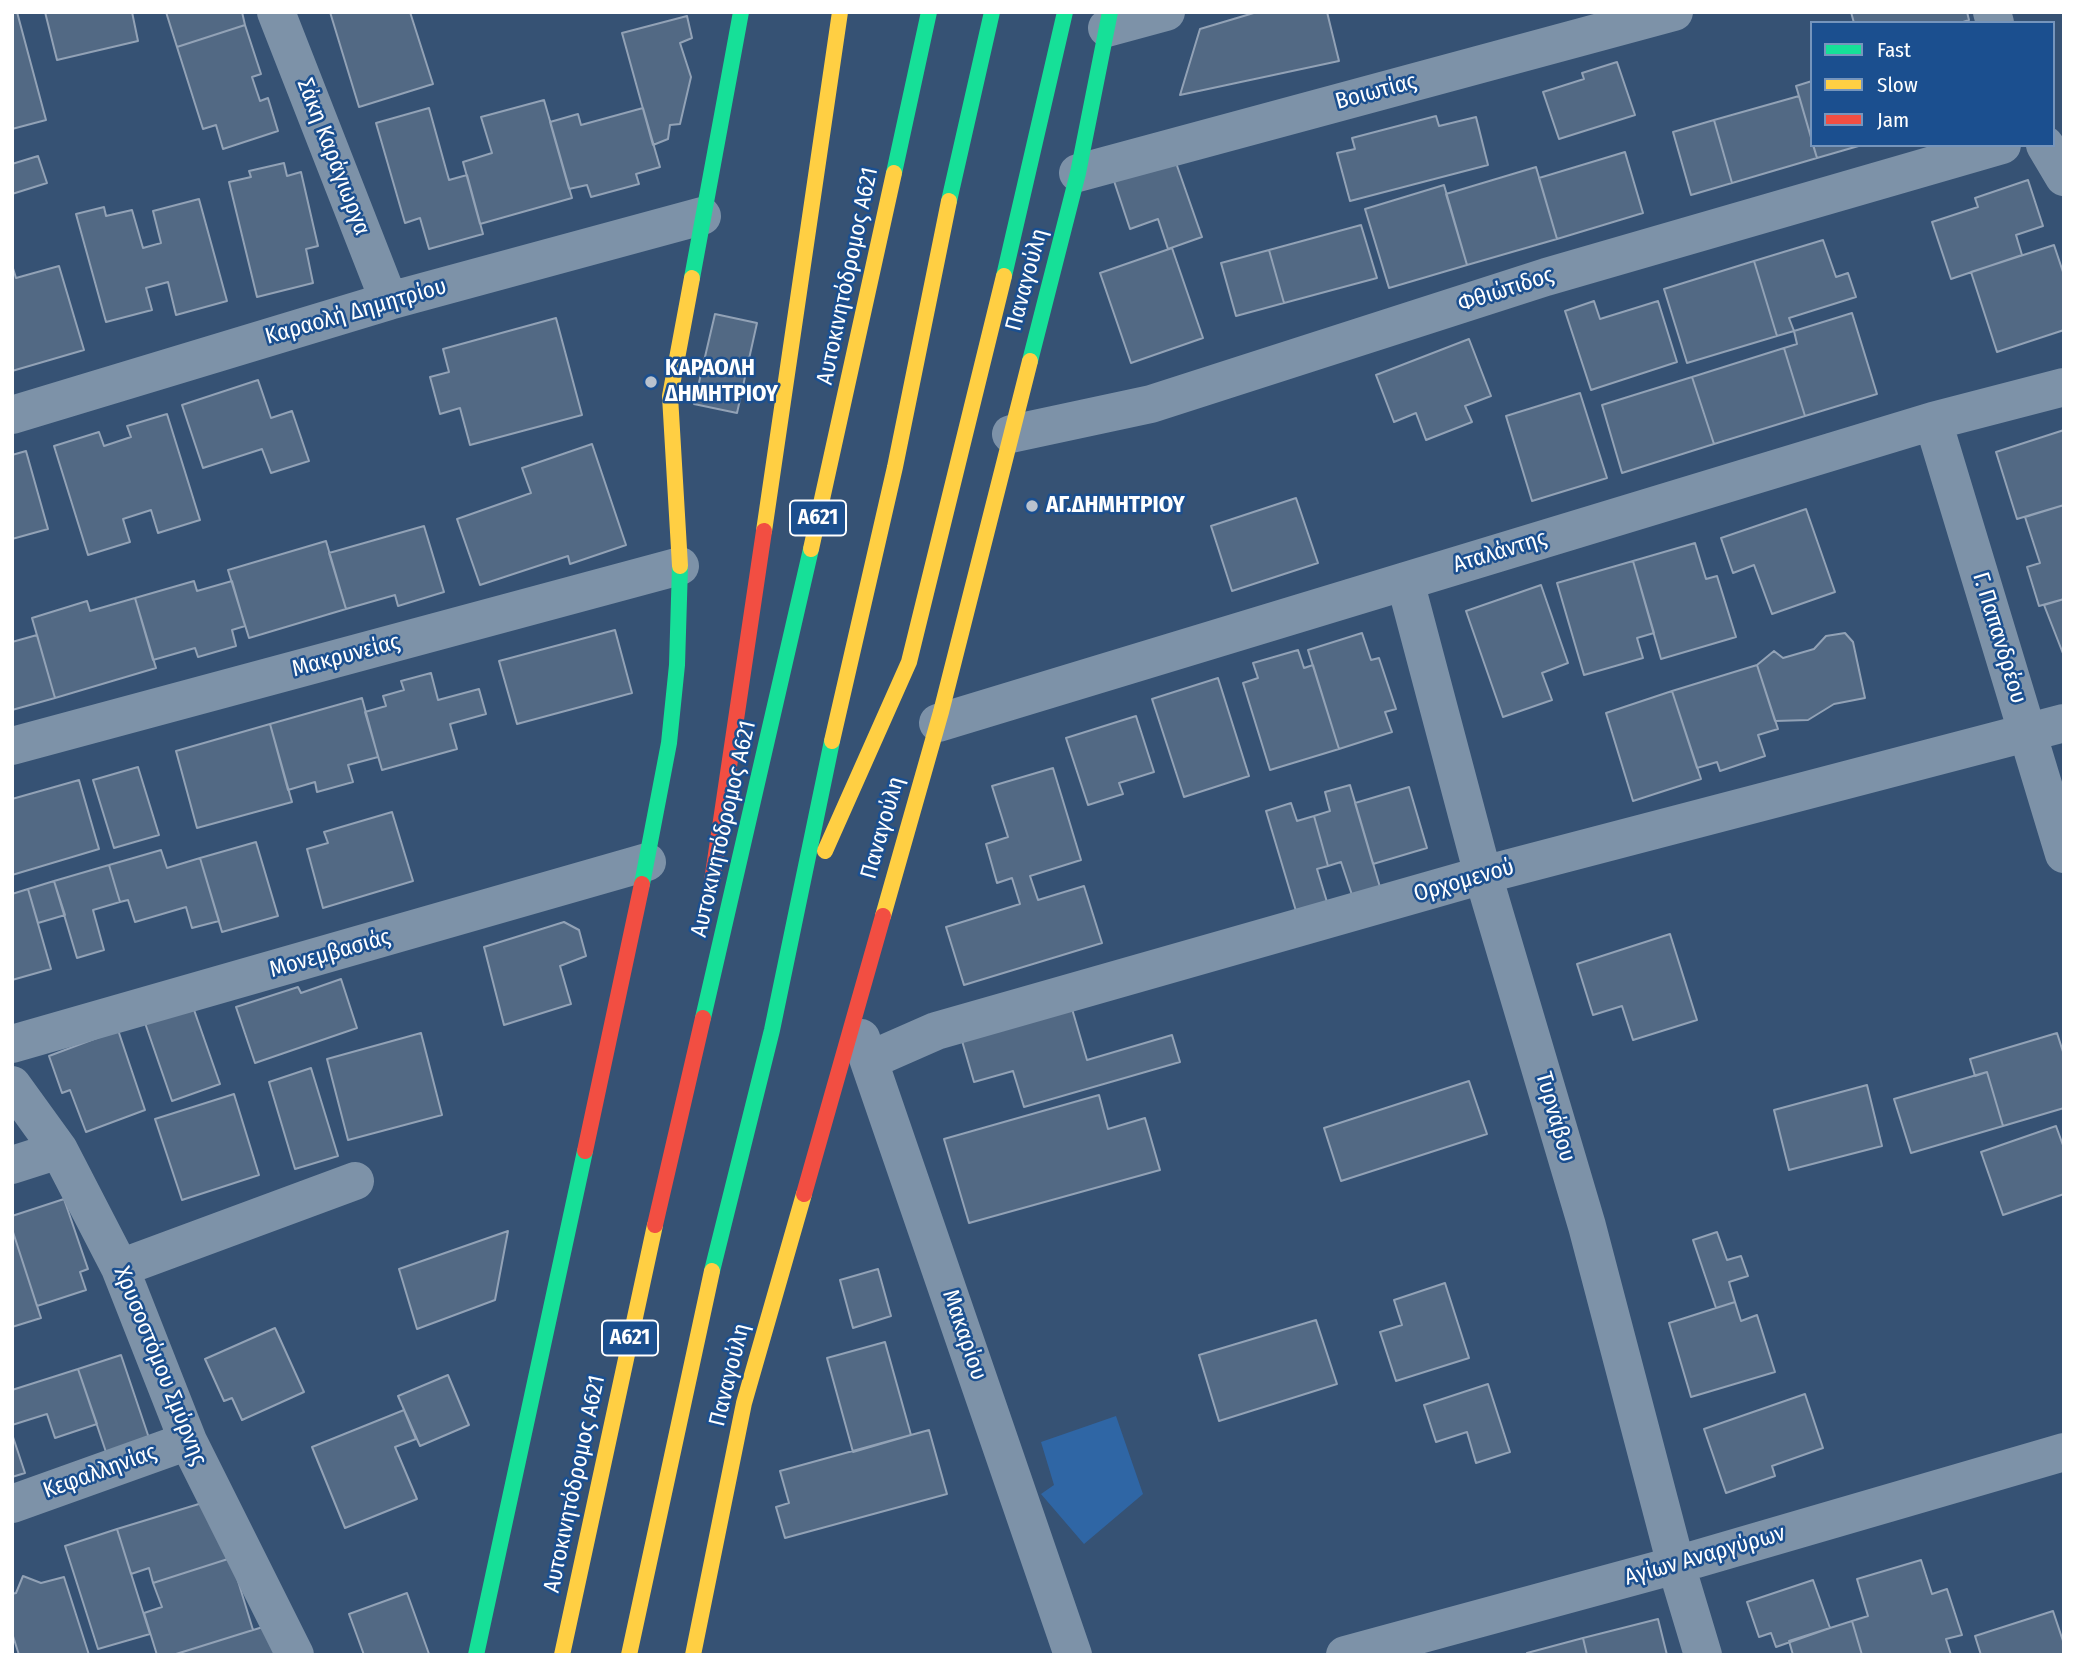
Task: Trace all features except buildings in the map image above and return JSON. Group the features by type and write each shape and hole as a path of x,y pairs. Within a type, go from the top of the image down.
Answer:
{"main road":[{"path":"476,1655 647,862 669,743 677,665 680,566 673,484 670,396 741,12"},
{"path":"709,903 840,12"},
{"name":"Αυτοκινητόδρομος Α621","path":"562,1655 640,1292 704,1022 929,12"},
{"name":"Α621","path":"629,1655 705,1301 797,914 823,779 895,467 961,141 992,12"},
{"path":"797,914 909,662 1042,122 1065,12"},
{"name":"Παναγούλη","path":"693,1655 744,1403 938,723 1079,173 1109,20"},
{"path":"703,944 699,971 704,1022"}],"street":[{"name":"Σάκη Καράγιωργα","path":"276,12 389,301"},
{"path":"1109,20 1166,12"},
{"name":"Βοιωτίας","path":"1079,173 1674,12"},
{"name":"Φθιώτιδος","path":"1011,434 1151,404 1546,277 1995,147"},
{"path":"2046,147 2064,177"},
{"name":"Καραολή Δημητρίου","path":"12,415 389,301 702,216"},
{"name":"Αταλάντης","path":"938,723 1933,421 2064,387"},
{"name":"Γ. Παπανδρέου","path":"1933,421 2046,728 2064,855"},
{"name":"Μακρυνείας","path":"12,746 680,566"},
{"name":"Τυρνάβου","path":"1405,581 1483,876 1587,1226 1676,1565 1703,1655"},
{"name":"Ορχομενού","path":"870,1060 936,1031 1483,876 2046,728"},
{"name":"Μονεμβασιάς","path":"12,1044 647,862"},
{"name":"Μακαρίου","path":"853,1016 1073,1655"},
{"name":"Χρυσοστόμου Σμύρνης","path":"12,1085 59,1150 120,1268 188,1441 295,1655"},
{"path":"12,1165 59,1150"},
{"path":"120,1268 355,1181"},
{"name":"Κεφαλληνίας","path":"12,1504 188,1441"},
{"name":"Αγίων Αναργύρων","path":"1345,1655 1676,1565 2064,1452"}],"shaded area":[{"path":"1116,1416 1143,1494 1084,1544 1041,1494 1054,1485 1041,1442"}],"traffic: fast":[{"path":"692,278 741,12"},
{"path":"894,173 929,12"},
{"path":"949,201 992,12"},
{"path":"1004,276 1065,12"},
{"path":"1030,361 1078,173 1110,12"},
{"path":"703,1018 811,549"},
{"path":"642,884 669,743 677,665 680,566"},
{"path":"712,1271 772,1030 832,741"},
{"path":"476,1655 585,1151"}],"traffic: slow":[{"path":"764,531 840,12"},
{"path":"811,549 894,173"},
{"path":"832,741 895,467 949,201"},
{"path":"825,851 909,662 1004,276"},
{"path":"680,566 670,396 692,278"},
{"path":"883,916 941,712 1030,361"},
{"path":"693,1655 744,1403 804,1194"},
{"path":"562,1655 655,1225"},
{"path":"629,1655 712,1271"}],"traffic: jam":[{"path":"712,881 764,531"},
{"path":"585,1151 642,884"},
{"path":"804,1194 883,916"},
{"path":"655,1225 703,1018"}],"place":[{"name":"ΚΑΡΑΟΛΗ ΔΗΜΗΤΡΙΟΥ","path":"651,382"},
{"name":"ΑΓ.ΔΗΜΗΤΡΙΟΥ","path":"1032,506"}]}
